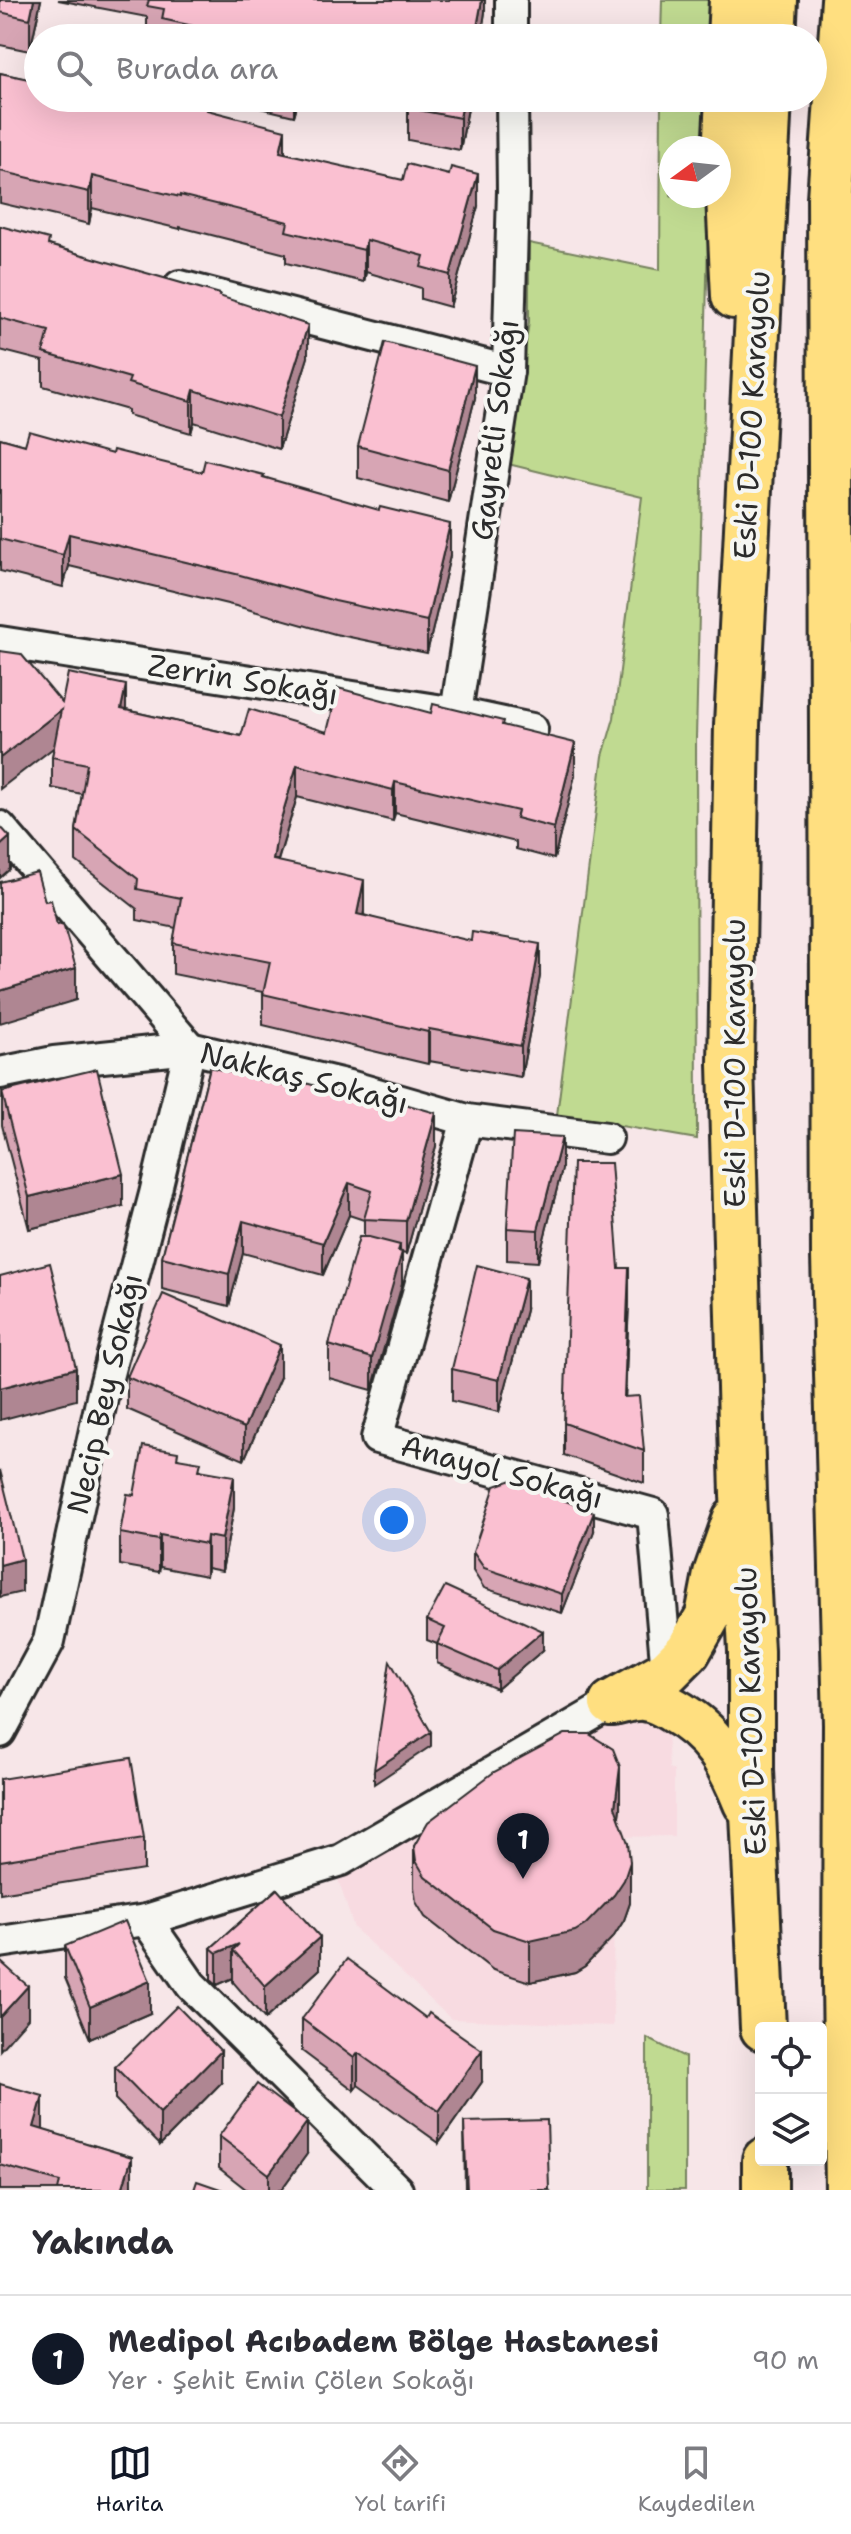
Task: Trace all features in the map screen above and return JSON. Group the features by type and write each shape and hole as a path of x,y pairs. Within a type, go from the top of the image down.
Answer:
{"highway":[{"path":"731,24 732,0"},
{"path":"774,24 775,0"},
{"path":"844,0 830,198 834,1256 847,1553 845,1983 848,2190"},
{"path":"727,112 745,538"},
{"name":"Eski D-100 Karayolu","path":"763,2022 731,1064 737,725 768,112"},
{"path":"834,1256 851,1073"},
{"path":"612,1703 667,1672 688,1651 708,1616 716,1574 743,1495"},
{"path":"612,1703 654,1699 713,1739 726,1758 754,1821"},
{"path":"765,2166 765,2190"}],"street":[{"path":"511,0 511,24"},
{"name":"Gayretli Sokağı","path":"456,713 508,371 512,112"},
{"path":"157,280 508,371"},
{"name":"Zerrin Sokağı","path":"0,642 456,713 532,729"},
{"path":"0,827 190,1048"},
{"name":"Nakkaş Sokağı","path":"0,1073 54,1062 190,1048 349,1086 467,1120 607,1138"},
{"name":"Necip Bey Sokağı","path":"0,1732 49,1641 103,1393 190,1048"},
{"name":"Anayol Sokağı","path":"467,1120 377,1438 653,1514 667,1672"},
{"path":"0,1942 146,1920 341,1860 612,1703"},
{"path":"146,1920 191,1985 397,2190"}],"shaded area":[{"path":"626,1716 650,1721 667,1731 669,1768 674,1771 674,1836 614,1837 613,2026 451,2019 354,1928 338,1879 560,1748"}],"green space":[{"path":"662,0 714,0 713,24 661,24"},
{"path":"661,112 711,112 710,136 661,136"},
{"path":"660,208 709,208 696,738 697,1139 557,1115 603,756 614,718 642,497 508,464 529,322 529,243 660,270"},
{"path":"647,2038 685,2057 685,2190 647,2190"}],"building":[{"path":"0,0 34,0 30,19 0,12"},
{"path":"149,0 482,0 478,24 184,24 162,19 164,9 147,6"},
{"path":"0,73 24,78 24,112 215,112 285,130 280,152 403,180 407,164 449,175 451,167 478,174 450,275 421,267 424,256 366,240 364,250 286,231 288,222 180,195 92,176 89,192 0,171"},
{"path":"429,112 461,112 460,118"},
{"path":"0,226 49,239 48,245 220,294 308,325 279,417 194,390 191,401 128,383 130,378 43,353 49,331 0,318"},
{"path":"385,342 475,366 448,470 358,446"},
{"path":"29,431 112,454 113,450 202,472 205,460 379,510 380,507 450,524 427,621 69,534 63,555 0,539 0,438 25,445"},
{"path":"0,651 21,654 62,703 68,673 126,685 121,709 241,736 249,709 327,732 338,688 431,713 433,704 575,743 554,828 516,818 518,811 395,782 393,790 297,765 278,829 273,860 364,880 357,914 471,941 472,932 540,944 521,1046 429,1029 428,1032 263,994 270,962 173,943 181,898 137,889 138,879 76,830 87,764 52,757 61,710 0,758"},
{"path":"0,826 10,837 0,846"},
{"path":"37,872 45,901 51,900 57,925 63,924 76,968 0,991 0,882"},
{"path":"210,1067 296,1089 298,1081 390,1106 391,1100 436,1113 406,1221 364,1219 372,1191 349,1183 323,1243 243,1221 229,1274 162,1257"},
{"path":"97,1069 123,1174 29,1197 2,1092"},
{"path":"513,1134 562,1137 538,1230 507,1228"},
{"path":"573,1163 611,1163 619,1268 629,1268 624,1397 639,1396 644,1451 564,1423"},
{"path":"359,1237 400,1245 398,1251 402,1252 372,1358 329,1345"},
{"path":"50,1263 76,1368 0,1388 0,1276"},
{"path":"477,1265 526,1278 499,1380 452,1369"},
{"path":"163,1294 280,1345 244,1428 127,1377"},
{"path":"143,1446 178,1452 177,1458 201,1462 199,1470 234,1476 222,1539 207,1536 206,1544 160,1535 159,1540 120,1533 127,1494 134,1495"},
{"path":"0,1470 22,1559 0,1565"},
{"path":"512,1480 594,1512 562,1594 484,1568 473,1552 495,1486"},
{"path":"445,1586 543,1631 497,1670 437,1644 445,1628 427,1620"},
{"path":"390,1661 431,1732 374,1770"},
{"path":"565,1734 589,1734 613,1749 620,1767 615,1807 628,1843 630,1862 624,1880 614,1895 585,1925 575,1931 530,1941 493,1929 425,1876 416,1861 414,1846 428,1822 494,1772"},
{"path":"131,1758 144,1838 0,1861 0,1779"},
{"path":"277,1889 320,1937 265,1986 233,1950 239,1944 217,1953 211,1948"},
{"path":"125,1921 150,1981 90,2007 65,1946"},
{"path":"347,1959 426,2018 429,2013 482,2050 439,2111 358,2053 354,2058 302,2019"},
{"path":"0,1961 28,1986 0,2017"},
{"path":"177,2006 221,2051 160,2113 115,2067"},
{"path":"0,2084 43,2096 34,2127 132,2157 122,2190 58,2190 60,2182 0,2165"},
{"path":"257,2084 307,2122 269,2174 219,2136"},
{"path":"547,2120 549,2190 467,2190 464,2122"},
{"path":"197,2181 223,2190 194,2190"}],"place":[{"name":"Medipol Acıbadem Bölge Hastanesi","path":"523,1879"}]}
